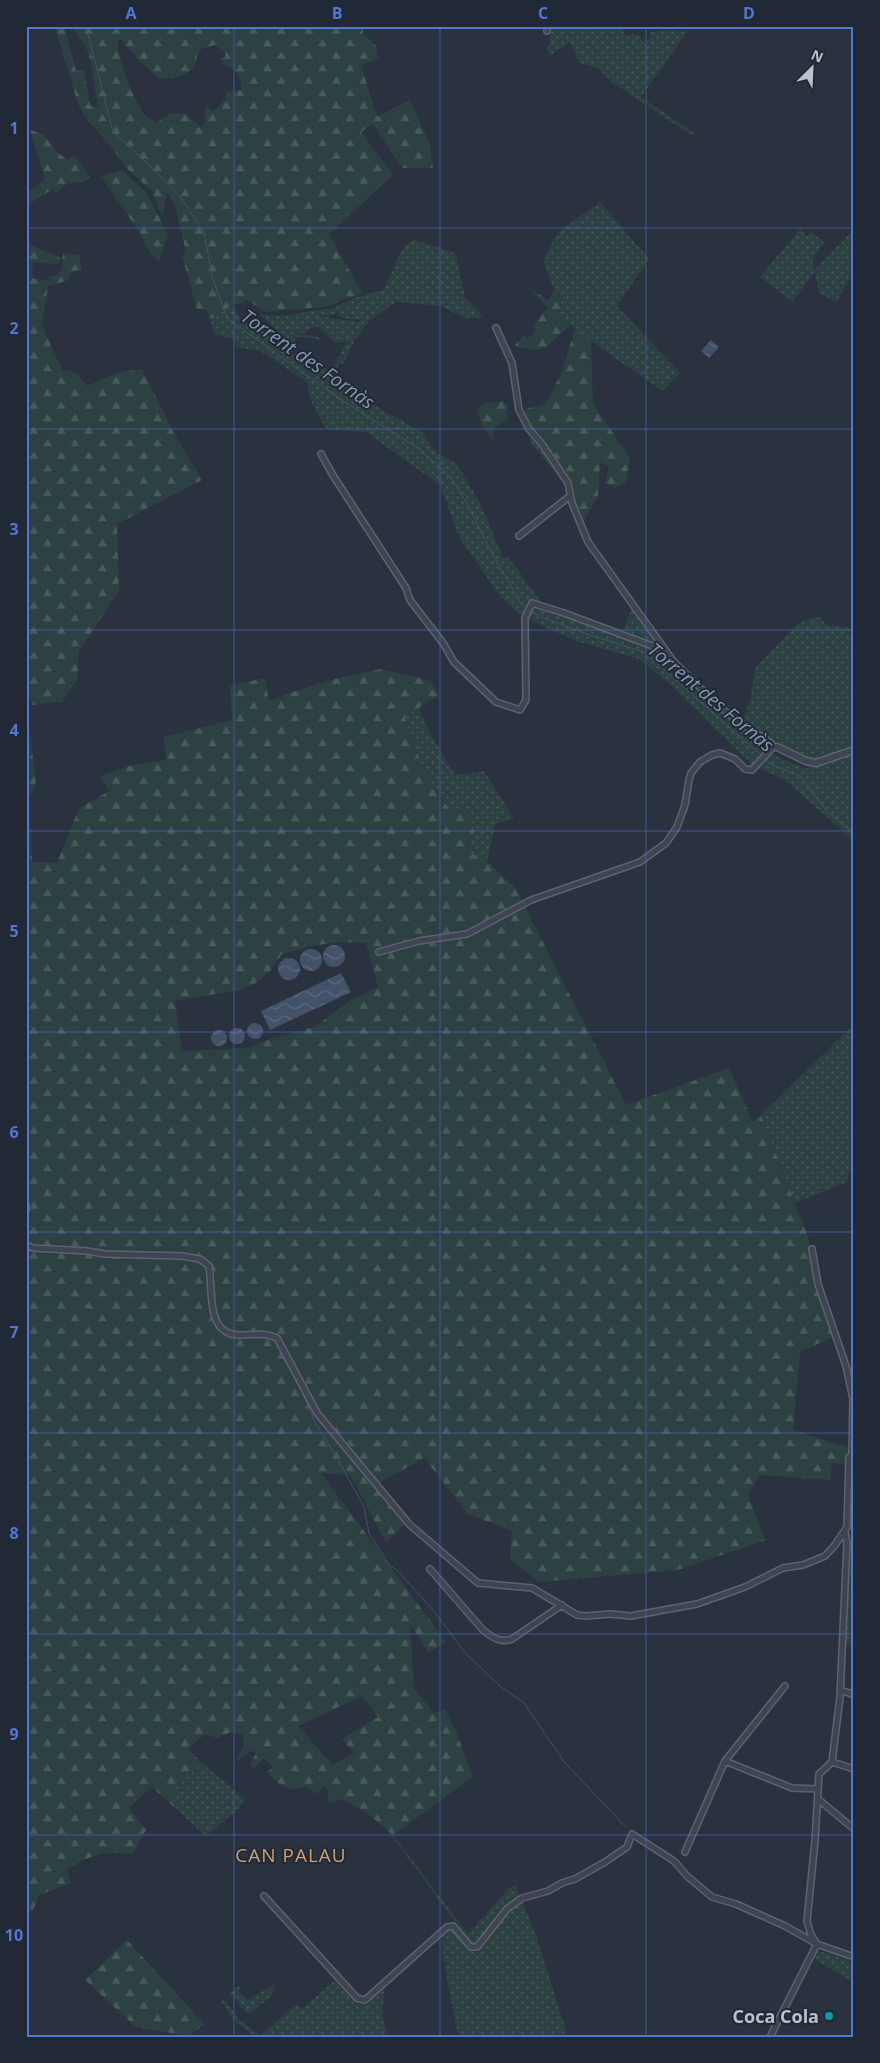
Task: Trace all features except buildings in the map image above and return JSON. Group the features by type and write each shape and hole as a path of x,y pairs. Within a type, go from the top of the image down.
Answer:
{"street":[{"path":"379,952 419,941 467,934 531,900 640,862 666,843 677,827 685,805 688,780 700,762 712,755 720,754 735,759 746,769 754,769 770,749 771,743 741,724 719,706 674,662 588,542 579,523 570,496 568,483 560,468 529,429 519,410 512,362 496,328"},
{"path":"322,454 334,477 406,588 410,600 454,662 496,702 515,710 520,710 524,706 526,700 525,618 532,603 570,615 666,651"},
{"path":"519,536 570,496"},
{"path":"770,749 777,747 806,761 816,763 854,750"},
{"path":"26,1205 26,1210"},
{"path":"26,1245 33,1248 87,1250 105,1254 182,1256 200,1259 208,1266 216,1320 222,1331 230,1335 270,1335 277,1338 317,1413 337,1439 368,1472 410,1525 478,1583 532,1588 577,1615 586,1616 610,1614 632,1616 697,1604 745,1587 783,1568 804,1565 825,1556 836,1546 845,1532 848,1523 850,1458 853,1452 853,1399 846,1366 818,1284 812,1250"},
{"path":"817,1944 810,1934 807,1921 819,1774 832,1762 841,1690 848,1543 845,1532"},
{"path":"430,1569 483,1630 492,1638 504,1642 512,1639 562,1605"},
{"path":"685,1852 725,1761 785,1686"},
{"path":"841,1690 854,1695"},
{"path":"725,1761 792,1788 818,1789"},
{"path":"832,1762 854,1769"},
{"path":"818,1799 854,1829"},
{"path":"264,1896 358,1998 365,2000 447,1927 453,1926 456,1928 471,1947 476,1947 507,1908 522,1898 548,1891 562,1883 575,1880 627,1847 632,1834 674,1861 705,1893 727,1903 736,1904 785,1926 817,1944 854,1957"},
{"path":"770,2037 817,1944"}],"green space":[{"path":"55,26 64,26 76,71 84,69 90,105 98,108 89,53 72,26 363,26 363,34 376,46 378,59 361,65 377,117 410,100 429,142 433,168 402,168 373,124 361,132 393,175 329,234 362,293 325,307 261,312 262,310 245,299 243,303 233,305 210,319 207,310 197,309 182,256 186,252 175,205 167,192 162,217 152,191 126,168 114,150 88,121 78,104","holes":["121,39 139,61 160,79 173,78 185,74 194,67 197,55 201,49 215,45 225,52 225,57 220,59 236,72 240,80 241,90 227,92 225,100 213,112 207,107 204,110 206,122 201,127 185,114 171,113 156,123 146,116 137,102 123,68 118,41"]},
{"path":"552,26 621,26 625,36 634,33 636,36 639,34 643,42 651,38 650,32 669,30 687,32 641,97 694,133 691,135 612,82 598,68 580,63 570,42 551,55 547,50 550,43 549,28"},
{"path":"30,130 43,134 54,149 67,160 75,155 90,177 82,183 66,184 55,194 54,188 26,206 26,193 45,179"},
{"path":"122,170 147,193 168,235 159,262 148,250 140,233 101,176"},
{"path":"600,202 649,259 617,306 680,373 663,391 596,344 559,313 561,301 559,294 554,290 543,260 558,232"},
{"path":"800,229 807,236 811,232 824,242 815,255 812,265 815,270 852,231 854,233 854,276 851,276 837,302 819,294 815,271 793,302 760,277"},
{"path":"414,240 453,252 456,255 465,297 483,317 464,318 441,306 396,302 370,320 355,340 343,364 340,363 335,372 357,396 422,432 438,454 455,463 462,472 481,505 503,558 509,558 541,602 529,601 522,617 500,596 459,537 440,485 366,432 331,430 325,427 310,399 307,382 262,352 237,347 232,338 215,335 210,319 233,305 241,319 251,327 279,333 260,314 279,316 333,308 354,298 383,290 399,256","holes":["319,314 328,316 337,314 343,318 360,320 358,322 319,316","319,327 335,343 347,341 331,372 303,355 287,353 278,346 280,344 296,346 295,337 322,340 318,337 282,330 305,333 311,328"]},
{"path":"26,243 60,258 59,264 33,262 32,278 49,281 49,277 58,275 62,268 63,253 79,255 82,270 72,271 69,280 48,286 42,325 62,370 77,373 87,386 120,372 142,369 172,430 202,480 117,524 119,591 79,651 77,680 62,702 32,705 26,686"},
{"path":"554,290 560,300 559,313 570,325 542,349 519,348 515,345 523,336 527,338 533,335 535,331 534,325 548,307 533,293 534,291 548,300"},
{"path":"575,328 591,340 593,404 630,458 626,482 615,488 605,483 609,466 600,463 598,496 582,525 566,476 553,454 530,425 522,410 545,404 562,372"},
{"path":"502,400 507,405 508,419 495,427 492,441 482,424 477,410 487,402 494,404"},
{"path":"527,433 538,442 549,456 565,484 533,446"},
{"path":"532,605 658,650 664,659 663,664 685,686 692,686 767,751 789,762 805,768 819,767 854,754 854,841 785,780 752,765 670,684 639,659 576,641 527,619"},
{"path":"632,607 660,646 623,632"},
{"path":"820,617 826,625 850,628 850,634 854,635 854,750 816,764 805,765 769,746 742,722 750,701 755,668 795,626 805,620"},
{"path":"381,669 431,681 439,695 405,717 423,767 436,790 452,812 470,809 474,832 467,853 483,857 516,889 626,1105 729,1068 753,1122 761,1115 808,1237 817,1288 833,1337 800,1352 793,1430 848,1448 845,1464 832,1463 830,1480 759,1475 748,1496 766,1540 678,1570 539,1582 510,1559 512,1531 468,1514 424,1458 375,1485 406,1523 386,1542 350,1475 321,1473 446,1642 428,1653 410,1623 414,1688 434,1713 445,1709 455,1729 473,1777 393,1835 367,1813 343,1799 329,1803 327,1799 329,1790 324,1787 315,1794 306,1786 293,1789 284,1787 267,1772 273,1767 264,1758 254,1769 250,1765 256,1753 253,1750 238,1761 236,1760 244,1746 243,1735 231,1732 217,1738 205,1734 188,1749 202,1763 173,1790 178,1800 175,1808 152,1787 129,1808 146,1830 132,1855 106,1853 82,1861 67,1870 71,1883 39,1895 32,1913 26,1912 26,745 30,733 36,784 29,797 32,862 57,863 79,808 109,791 100,776 129,766 166,760 164,737 232,720 230,686 265,678 269,701 338,678","holes":["343,942 366,943 378,987 350,1001 314,1027 272,1038 249,1048 182,1051 175,1001 239,990 256,983 270,971 282,954 310,946","362,1696 378,1717 342,1739 354,1753 333,1765 298,1726"]},
{"path":"419,708 430,733 455,775 484,771 514,818 495,824 487,861 482,857 466,854 474,832 470,809 452,812 429,779 418,755 405,717"},
{"path":"854,1024 854,1170 848,1174 847,1182 795,1203 761,1115"},
{"path":"854,1454 854,1503 850,1502 851,1457"},
{"path":"849,1537 854,1537 854,1646 846,1645"},
{"path":"202,1763 245,1799 239,1808 206,1836 175,1808 178,1800 173,1790"},
{"path":"387,1829 468,1934 508,1889 516,1885 519,1897 500,1913 474,1945 471,1944"},
{"path":"522,1900 537,1938 568,2037 458,2037 443,1957 442,1936 450,1930 454,1931 471,1951 476,1952 500,1918"},
{"path":"127,1940 205,2024 188,2036 136,2027 85,1980"},
{"path":"817,1952 823,1952 854,1962 854,1982 815,1960"},
{"path":"336,1979 359,2003 363,2003 385,1986 382,2014 388,2037 252,2037 234,2021 221,2001 224,1998 239,2020 260,2036 297,2004 302,2009"},
{"path":"241,1984 239,1992 247,2000 275,1984 271,1997 248,2014 229,1994"}],"water":[{"path":"711,340 719,347 709,358 701,351"},
{"path":"334,945 342,948 345,956 342,964 334,967 326,964 323,956 326,948"},
{"path":"311,949 319,952 322,960 319,968 311,971 303,968 300,960 303,952"},
{"path":"289,958 297,961 300,969 297,977 289,980 281,977 278,969 281,961"},
{"path":"341,973 351,992 270,1030 261,1011"},
{"path":"252,1023 258,1023 263,1028 261,1037 252,1039 247,1034 247,1028"},
{"path":"234,1028 240,1028 245,1033 243,1042 234,1044 229,1039 229,1033"},
{"path":"216,1030 222,1030 227,1035 225,1044 216,1046 211,1041 211,1035"}],"waterway":[{"name":"Torrent des Fornàs","path":"86,26 113,132 142,158 181,198 204,232 212,276 227,318 340,399 418,448 450,476 468,505 489,548 521,604 526,607"},
{"name":"Torrent des Fornàs","path":"531,611 544,618 587,634 644,652 763,757"},
{"name":"Torrent des Fornàs","path":"766,760 770,764 800,776 827,811 854,834"},
{"path":"296,1379 316,1424 364,1507 369,1533 390,1566 397,1570 433,1610 466,1654 500,1686 524,1703 565,1763 626,1827"}],"place":[{"name":"Coca Cola","path":"829,2016"}],"district":[{"name":"CAN PALAU","path":"291,1855"}]}
